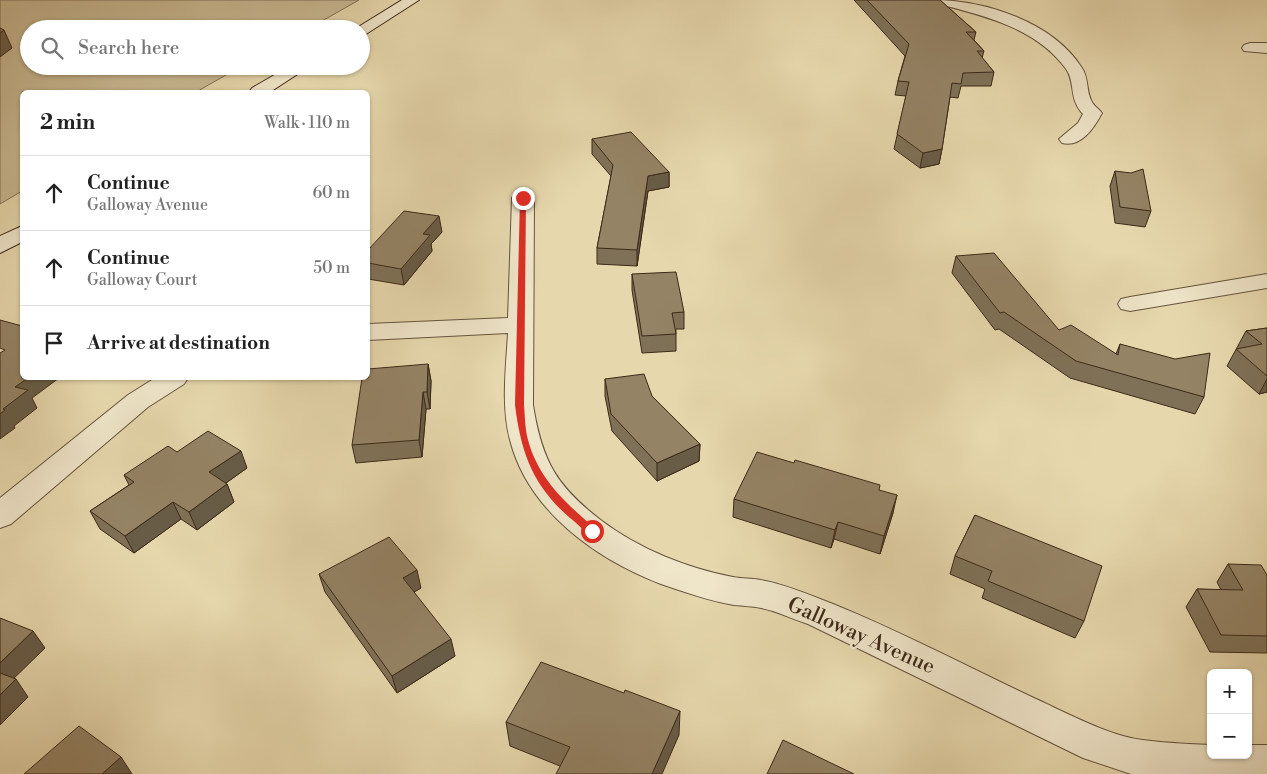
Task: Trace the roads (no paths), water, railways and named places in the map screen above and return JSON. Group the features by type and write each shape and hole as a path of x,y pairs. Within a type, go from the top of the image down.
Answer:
{"street":[{"path":"370,25 412,0"},
{"path":"940,0 995,16 1024,27 1055,46 1077,74 1083,102 1093,113 1086,126 1069,139"},
{"path":"1250,48 1267,48"},
{"path":"261,90 287,75"},
{"name":"Galloway Avenue","path":"523,198 520,416 524,439 532,463 547,487 567,510 606,541 638,559 673,574 733,591 762,594 820,614 1083,740 1143,759 1154,759 1167,763 1267,764"},
{"path":"0,246 20,234"},
{"path":"1130,304 1267,281"},
{"path":"370,332 521,325"},
{"path":"0,516 138,401 171,380"}]}
